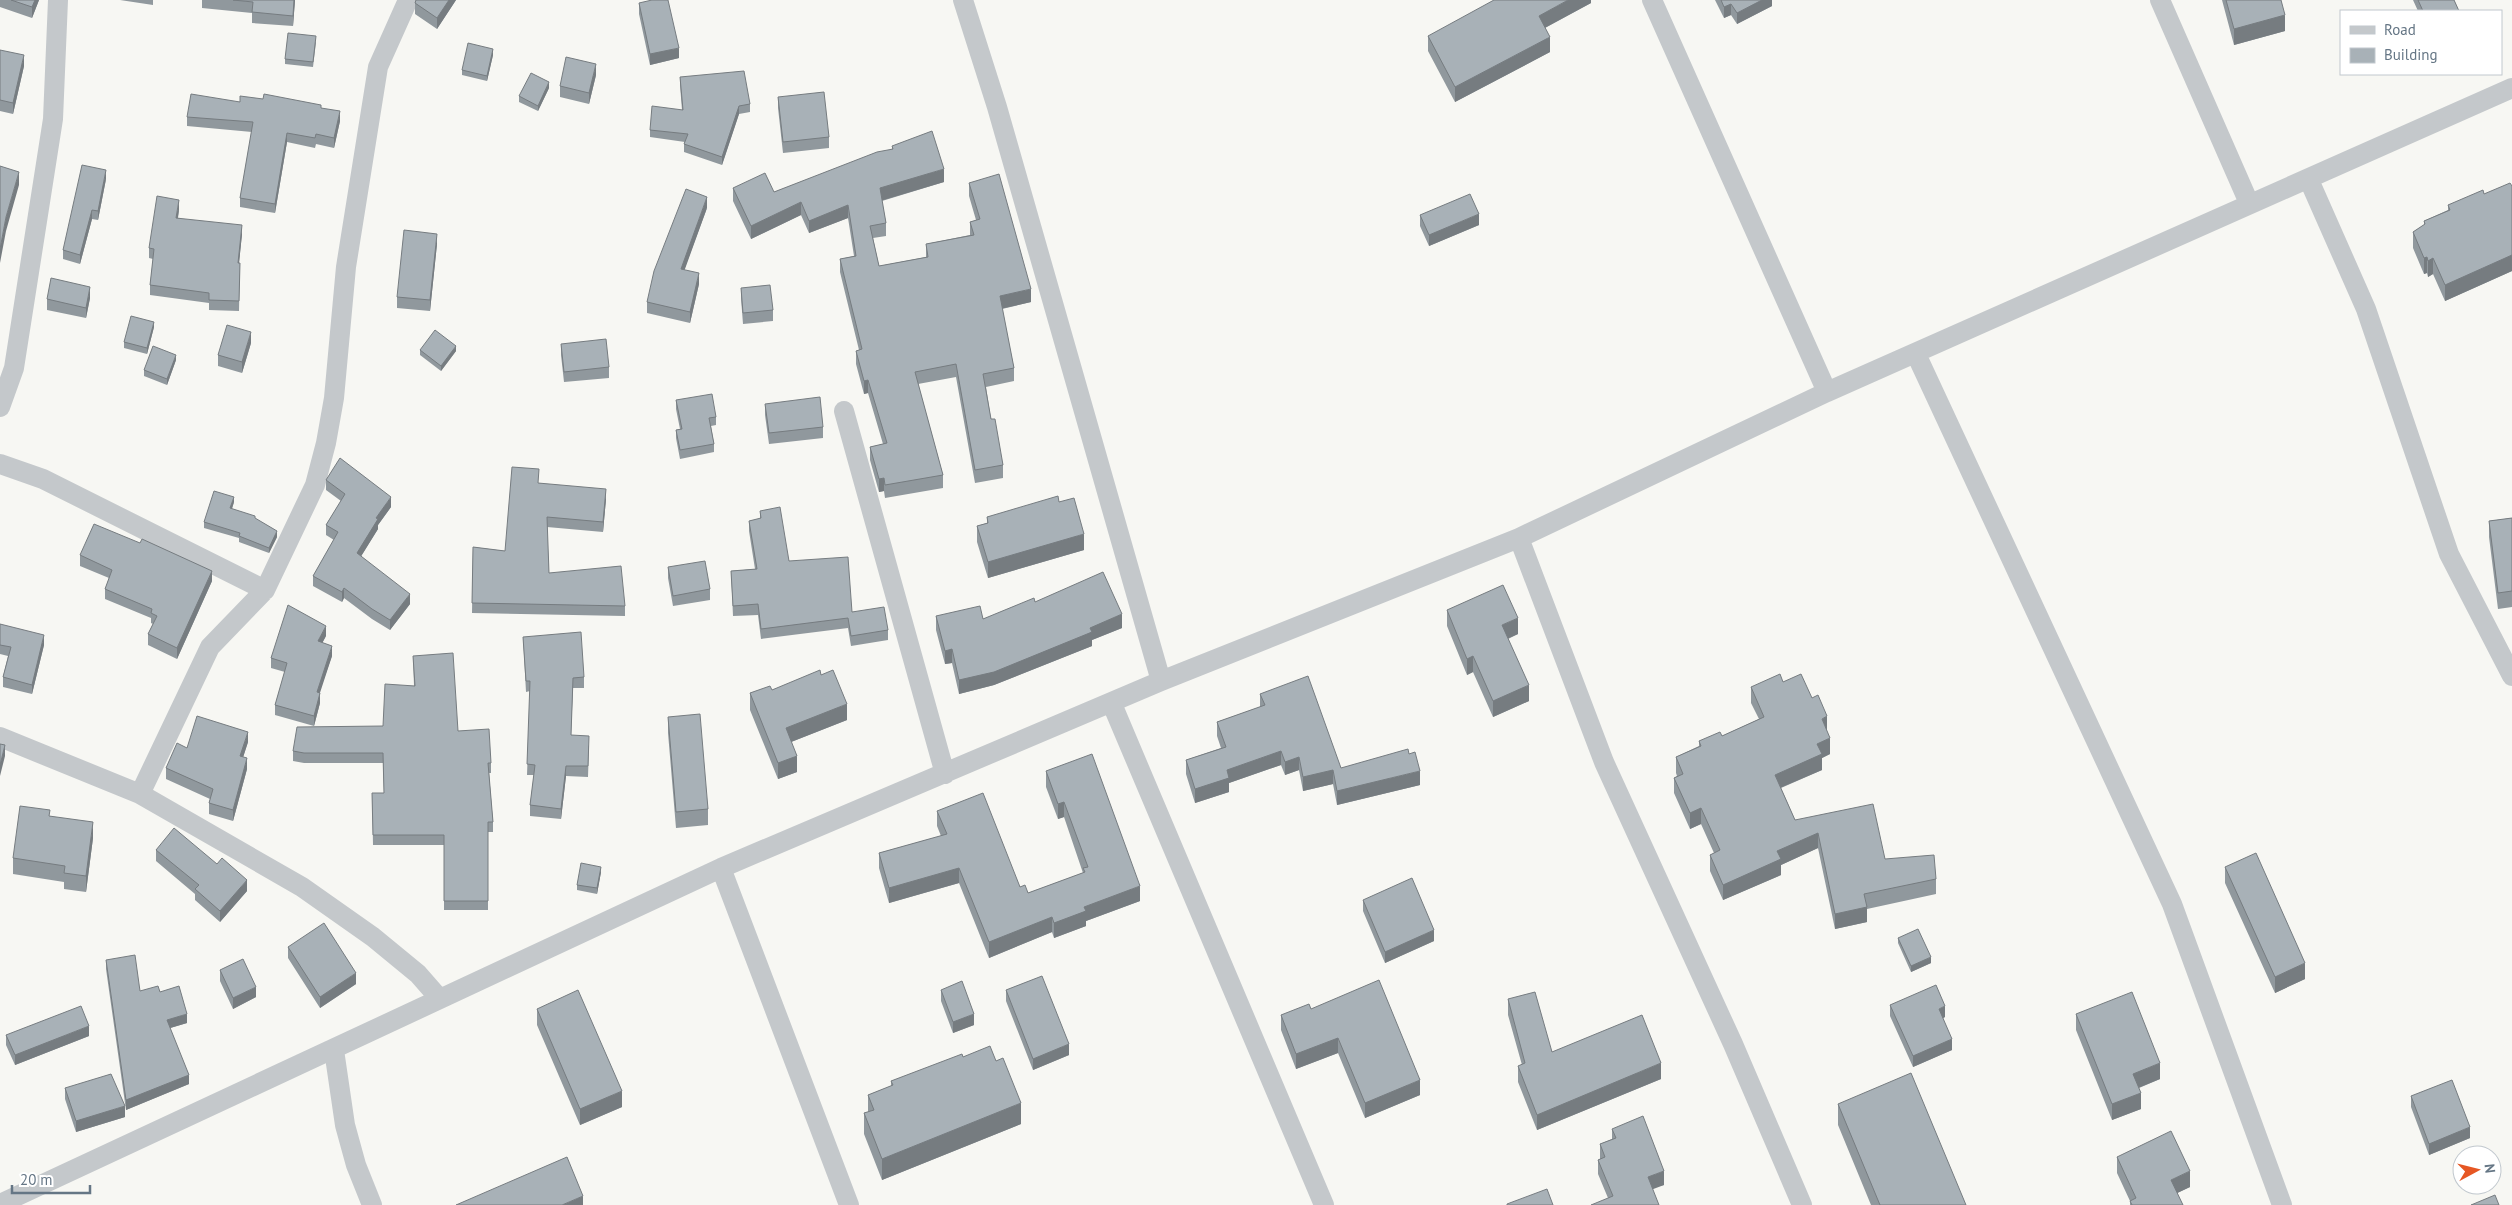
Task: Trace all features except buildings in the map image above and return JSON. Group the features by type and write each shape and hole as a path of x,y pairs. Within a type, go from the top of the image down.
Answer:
{"street":[{"path":"0,407 14,368 53,119 58,0"},
{"path":"140,794 210,647 264,590 315,485 326,443 334,398 346,266 378,67 408,0"},
{"path":"963,0 997,108 1161,682"},
{"path":"1652,0 1827,392"},
{"path":"2160,0 2249,203"},
{"path":"0,1204 721,868 1161,682 1519,538 1827,392 1916,354 2249,203 2309,180 2512,88"},
{"path":"2309,180 2366,309 2449,554 2512,676"},
{"path":"1916,354 2172,904 2282,1205"},
{"path":"844,412 945,774"},
{"path":"0,464 43,479 264,590"},
{"path":"1519,538 1604,762 1733,1044 1802,1205"},
{"path":"1112,704 1324,1205"},
{"path":"0,737 140,794 302,887 373,937 418,974 439,998"},
{"path":"721,868 849,1205"},
{"path":"334,1050 346,1125 356,1166 372,1205"}]}
